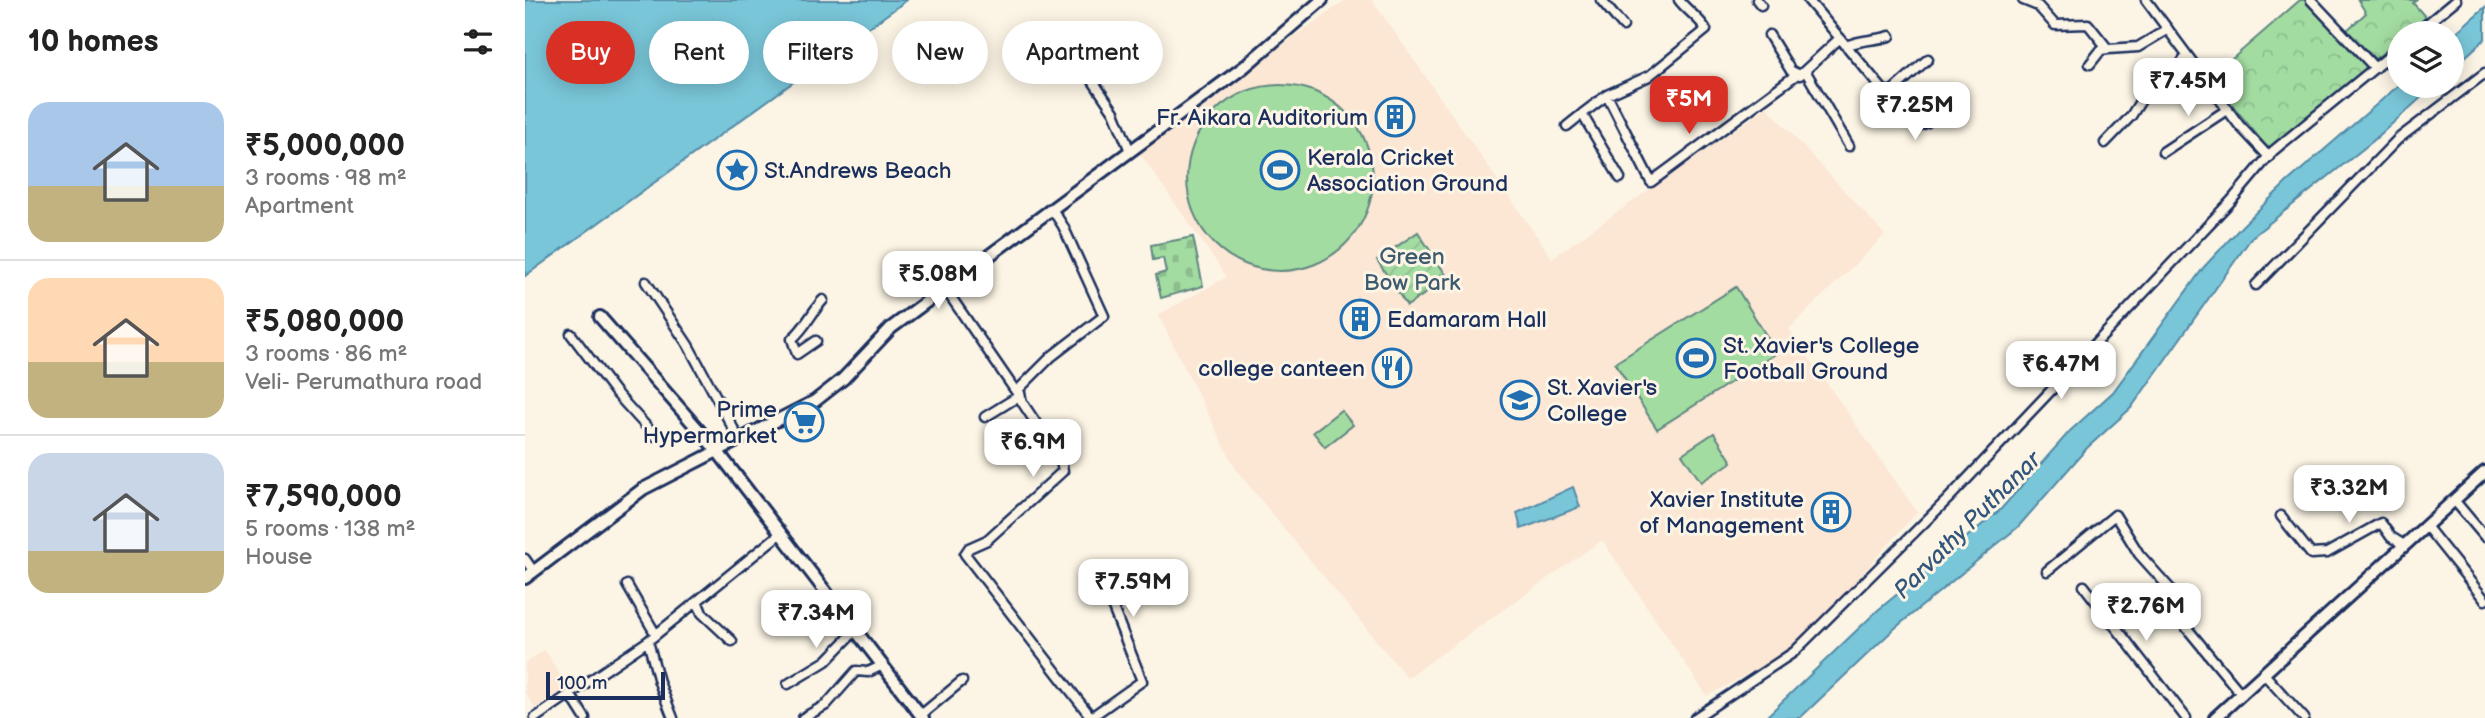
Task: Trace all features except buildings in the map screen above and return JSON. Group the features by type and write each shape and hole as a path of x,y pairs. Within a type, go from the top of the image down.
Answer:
{"main road":[{"path":"529,575 643,489 815,401 843,379 891,328 1244,66 1322,0"},
{"path":"600,317 718,452 922,716"},
{"path":"2215,718 2485,472"}],"street":[{"path":"1601,0 1623,26"},
{"path":"1567,126 1607,95 1649,76 1706,30 1679,0"},
{"path":"1808,0 1880,87 1892,92 1915,127 1926,123 1953,99"},
{"path":"2028,0 2055,26 2088,24 2108,49"},
{"path":"2146,0 2251,140 2269,157"},
{"path":"2311,0 2375,68"},
{"path":"2431,21 2456,0"},
{"path":"2090,64 2101,50 2138,47 2168,29"},
{"path":"1769,34 1796,75"},
{"path":"1607,95 1651,181 1796,75 1806,72 1843,42 1878,40 1890,36"},
{"path":"2105,143 2131,116 2158,73 2180,65 2187,55"},
{"path":"1695,718 1794,652 1948,499 2231,201 2269,157 2387,58"},
{"path":"1892,92 1928,59"},
{"path":"1806,72 1849,146"},
{"path":"2256,285 2398,139 2485,73"},
{"path":"1095,84 1114,113 1130,151"},
{"path":"2163,152 2228,109"},
{"path":"1582,114 1620,178"},
{"path":"985,417 1019,396 1021,385 1052,355 1104,316 1063,226 1052,209"},
{"path":"646,282 688,345 740,441"},
{"path":"944,287 1019,396 1061,461 1063,471 987,540 966,551 965,558 1090,718 1142,681 1111,603 1095,572"},
{"path":"816,341 797,354 792,339 807,326 810,313 823,300"},
{"path":"571,334 615,392 655,436"},
{"path":"2454,500 2485,537"},
{"path":"2047,571 2115,515 2139,554 2174,593 2181,621 2242,695"},
{"path":"2281,516 2311,554 2327,553 2381,523 2391,537 2404,545"},
{"path":"2426,526 2485,600"},
{"path":"539,717 698,603 781,533"},
{"path":"525,559 529,575"},
{"path":"627,585 655,633"},
{"path":"2084,586 2186,718"},
{"path":"698,603 702,612 732,641"},
{"path":"788,684 826,661 856,630"},
{"path":"648,641 659,682 673,718"},
{"path":"803,718 826,705 856,671 868,672 883,665"},
{"path":"2264,674 2304,718"},
{"path":"922,716 962,681"},
{"path":"570,694 586,718"}],"shaded area":[{"name":"St. Xavier's College","path":"1346,0 1372,0 1552,258 1767,107 1885,235 1789,329 1917,512 1796,648 1707,696 1602,540 1407,678 1237,471 1158,315 1227,277 1136,148"},
{"path":"545,650 568,688 535,708 525,692 525,663"}],"green space":[{"path":"2300,0 2307,0 2369,68 2270,151 2210,78"},
{"path":"2358,0 2416,0 2413,3 2428,20 2387,21 2387,50 2375,59 2346,31 2366,13"},
{"name":"Kerala Cricket Association Ground","path":"1280,85 1298,86 1316,92 1332,100 1346,112 1358,126 1366,142 1372,160 1372,196 1366,214 1358,230 1346,244 1332,256 1316,264 1298,270 1280,271 1262,270 1244,264 1228,256 1214,244 1202,230 1194,214 1188,196 1187,178 1188,160 1194,142 1202,126 1214,112 1228,100 1244,92 1262,86"},
{"name":"Green Bow Park","path":"1418,232 1448,278 1407,306 1377,260"},
{"path":"1193,237 1203,286 1161,298 1156,275 1166,272 1163,258 1153,260 1151,245"},
{"name":"St. Xavier's College Football Ground","path":"1736,287 1777,353 1657,429 1615,363"},
{"path":"1341,410 1353,425 1325,447 1313,432"},
{"path":"1714,433 1732,462 1701,482 1682,454"}],"water":[{"path":"525,0 907,0 878,21 763,21 763,84 791,84 525,276"},
{"path":"2485,7 2485,39 2464,58 2464,25"},
{"path":"2387,95 2387,98 2421,98 2373,141 2252,237 2131,408 2087,448 2018,527 1894,629 1800,718 1765,718 1878,610 2001,509 2070,431 2113,392 2204,267 2287,182"},
{"path":"1573,487 1580,507 1521,529 1517,513"}],"place":[{"name":"Fr. Aikara Auditorium","path":"1395,117"},
{"name":"St.Andrews Beach","path":"737,170"},
{"name":"Kerala Cricket Association Ground","path":"1280,170"},
{"name":"Edamaram Hall","path":"1360,319"},
{"name":"St. Xavier's College Football Ground","path":"1696,358"},
{"name":"college canteen","path":"1392,368"},
{"name":"St. Xavier's College","path":"1520,400"},
{"name":"Prime Hypermarket","path":"804,422"},
{"name":"Xavier Institute of Management","path":"1831,512"}],"water label":[{"name":"Parvathy Puthanar","path":"1967,525"}]}
